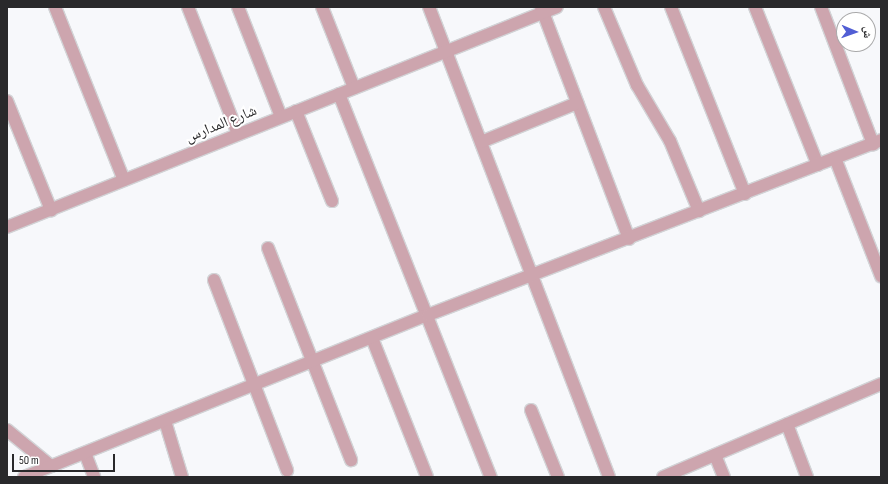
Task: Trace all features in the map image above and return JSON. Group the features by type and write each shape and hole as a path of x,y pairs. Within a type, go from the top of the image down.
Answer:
{"street":[{"path":"54,7 124,180"},
{"path":"188,7 238,134"},
{"path":"238,7 281,117"},
{"path":"322,7 354,88"},
{"path":"429,7 609,477"},
{"name":"شارع المدارس","path":"7,227 447,51 542,10 557,7"},
{"path":"604,7 637,85 670,140 699,211"},
{"path":"671,7 745,194"},
{"path":"754,7 818,165"},
{"path":"24,477 428,315 532,277 877,142 822,7"},
{"path":"542,10 628,239"},
{"path":"339,94 428,315 490,477"},
{"path":"7,101 50,210"},
{"path":"481,142 577,102"},
{"path":"296,111 332,202"},
{"path":"835,158 881,276"},
{"path":"268,248 351,460"},
{"path":"214,280 287,470"},
{"path":"372,338 427,477"},
{"path":"663,477 881,384"},
{"path":"531,410 558,477"},
{"path":"165,421 182,477"},
{"path":"787,424 807,477"},
{"path":"7,430 51,466"},
{"path":"85,453 94,477"},
{"path":"715,455 724,477"}]}
